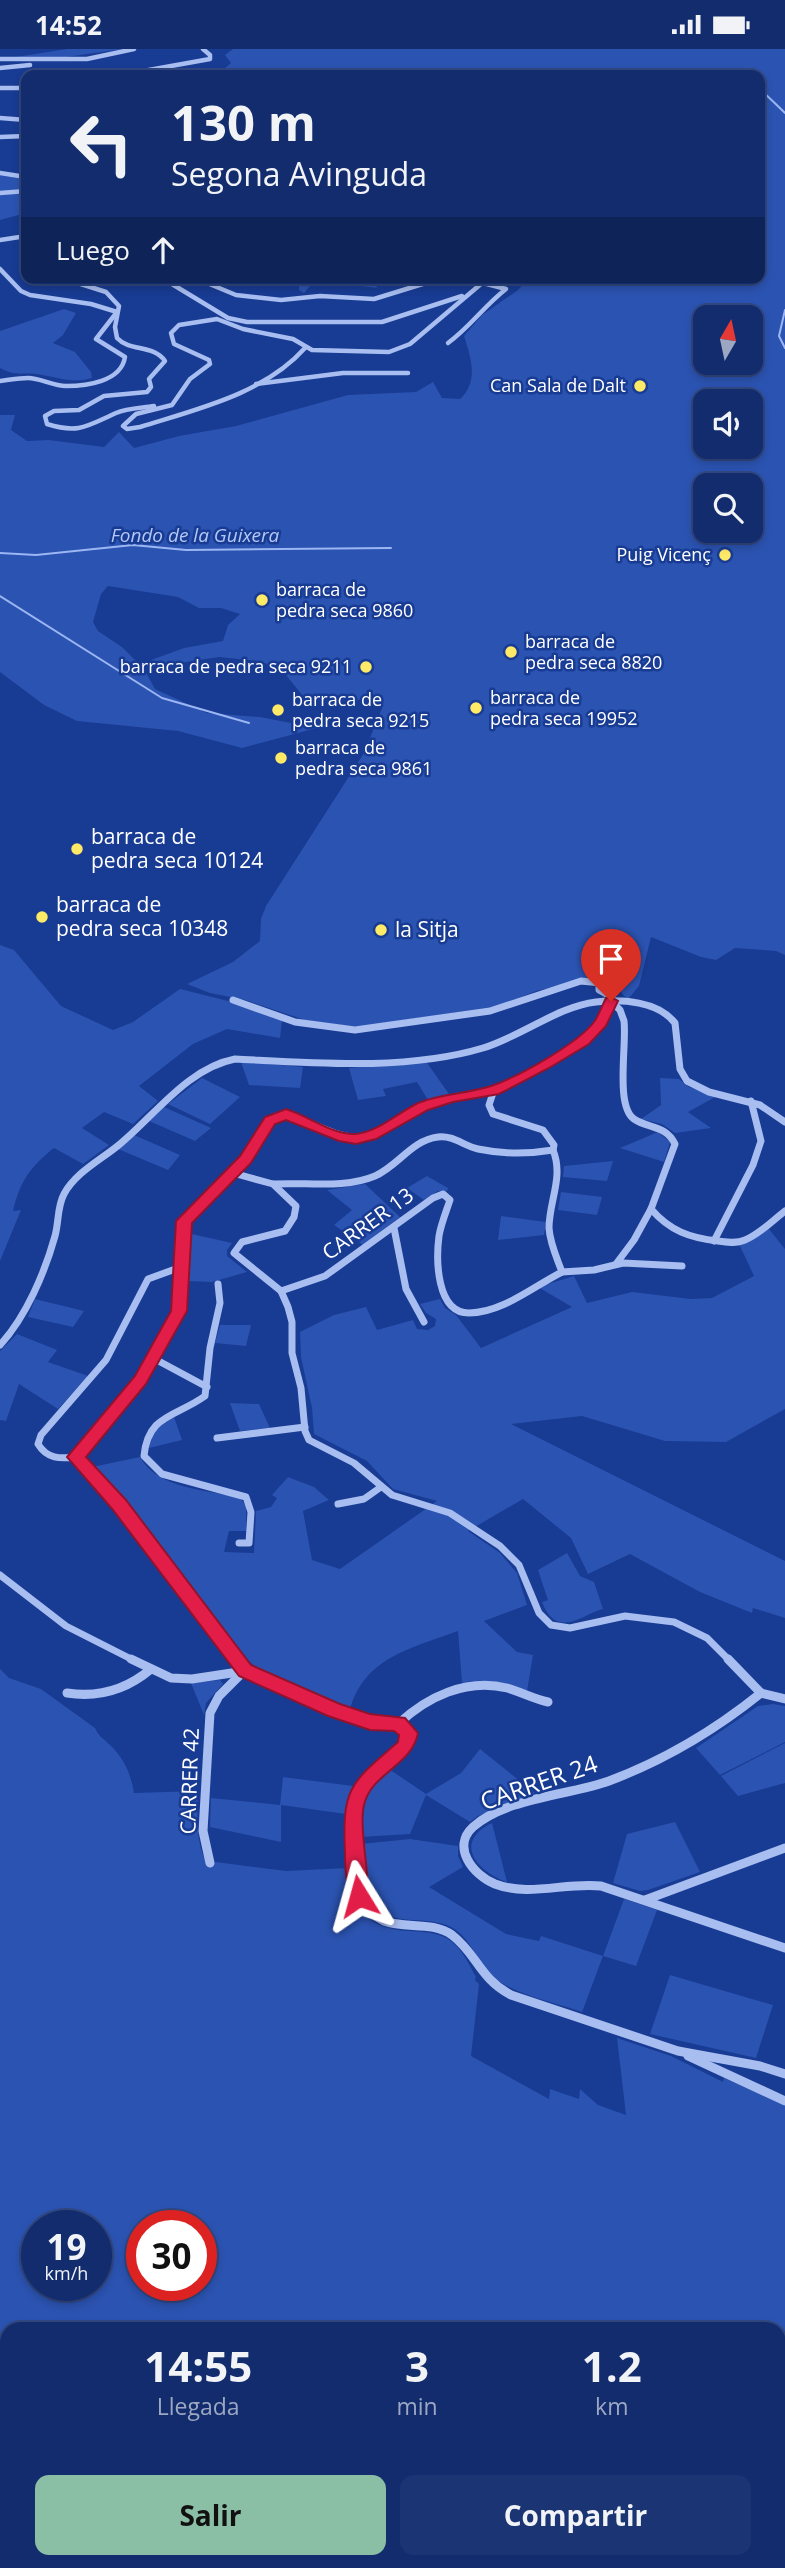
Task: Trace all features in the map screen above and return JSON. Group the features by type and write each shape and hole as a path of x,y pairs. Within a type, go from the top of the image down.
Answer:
{"street":[{"path":"0,68 19,68 134,49"},
{"path":"149,70 210,59 203,49"},
{"path":"0,59 34,64"},
{"path":"0,88 21,88"},
{"path":"0,118 21,120"},
{"path":"0,137 21,136"},
{"path":"0,173 21,176"},
{"path":"0,193 21,191"},
{"path":"0,240 21,237"},
{"path":"0,269 21,291 30,295 91,304 117,312"},
{"path":"81,284 106,292 116,300 119,307 115,328 118,339 125,344 153,351 165,358 164,364 149,379 150,390 100,397 79,410 47,414 45,421 50,426 63,429 89,427 118,412 180,399"},
{"path":"171,284 243,329 293,339 305,348 353,353 403,349 482,284"},
{"path":"209,284 236,295 281,300 320,296 374,299 423,284"},
{"path":"448,343 468,328 472,319 487,303 506,289 487,284"},
{"path":"305,348 289,366 238,396 131,429 123,426 128,418 167,407 180,399 189,380 210,362 174,344 171,338 173,329 187,323 224,318 247,322 382,322 469,294"},
{"path":"0,381 30,378 75,386 110,378 124,364 125,358 96,339 117,312"},
{"path":"256,384 343,373 408,373"},
{"path":"76,1457 141,1380 179,1311 184,1221 251,1153 270,1121 279,1115 291,1115 334,1135 360,1138 431,1103 494,1090 581,1043 601,1022 614,988 600,978 544,991 490,1011 355,1030 295,1022 233,1000"},
{"path":"610,999 623,1015 626,1047 624,1103 627,1112 634,1120 667,1131 675,1144 651,1209 635,1240 615,1264"},
{"path":"0,1345 13,1331 40,1276 56,1231 59,1206 65,1192 82,1173 120,1144 178,1090 220,1062 235,1059 345,1065 456,1055 486,1047 584,1004 610,999 640,1004 672,1019 676,1027 681,1073 689,1083 771,1109 785,1122"},
{"path":"494,1090 489,1105 496,1117 539,1127 550,1136 554,1146 557,1174 550,1235 562,1272 594,1270 615,1264 682,1266"},
{"path":"714,1241 753,1165 761,1141 751,1101"},
{"path":"233,1173 274,1184 332,1185 359,1181 388,1170 427,1139 439,1136 459,1140 482,1150 553,1150"},
{"path":"274,1184 295,1204 296,1213 291,1224 282,1233 242,1243 234,1253 281,1291 292,1322 292,1353 302,1392 309,1440 354,1464 392,1495 450,1513 503,1548 519,1565 536,1607 551,1625 570,1628 625,1616 674,1622 707,1638 761,1693 785,1699"},
{"name":"CARRER 13","path":"281,1291 320,1279 433,1198 443,1194 448,1196 449,1203 439,1242 442,1279 446,1300 463,1313 499,1305 562,1272"},
{"path":"651,1209 660,1220 680,1234 714,1241 744,1241 785,1211"},
{"path":"394,1228 406,1289 424,1322"},
{"path":"181,1267 148,1279 106,1360 40,1438 40,1447 50,1456 76,1457 126,1513 245,1671 360,1720 398,1724 409,1733 406,1745 365,1783 354,1805 355,1874 359,1896 366,1908 391,1924 434,1927 450,1933 467,1949 487,1982 503,1992 678,2051 785,2101"},
{"path":"218,1284 220,1304 210,1348 205,1396 154,1423 146,1438 144,1456 153,1468 162,1474 246,1497 251,1512 249,1543 239,1543"},
{"path":"153,1358 207,1387"},
{"path":"217,1438 305,1427"},
{"path":"338,1504 364,1499 382,1487"},
{"path":"0,1575 66,1626 151,1669 181,1679 245,1671"},
{"path":"67,1693 86,1696 114,1691 136,1682 151,1669"},
{"name":"CARRER 42","path":"210,1863 203,1831 210,1713 219,1696 245,1671"},
{"path":"398,1724 428,1700 473,1686 501,1687 548,1702"},
{"name":"CARRER 24","path":"761,1693 718,1728 684,1748 586,1789 545,1796 480,1822 471,1829 465,1842 464,1855 482,1877 499,1886 520,1890 584,1884 601,1886 785,1948"},
{"path":"644,1900 785,1848"},
{"path":"678,2051 760,2066 785,2074"}],"shaded area":[{"path":"67,49 124,49 44,60 16,57"},
{"path":"233,49 785,49 785,955 776,951 735,948 716,960 701,957 651,937 639,986 629,998 624,996 605,971 579,981 536,991 499,1006 357,1027 305,1020 187,984 233,962 260,941 261,919 266,906 364,753 382,708 382,695 357,700 307,701 281,669 259,661 219,657 166,665 151,660 184,648 223,641 228,625 240,614 221,608 199,608 178,597 108,586 101,594 93,622 98,631 122,647 144,669 155,689 207,713 260,717 317,728 242,748 178,731 77,721 44,705 0,672 0,415 15,415 11,430 27,441 49,440 104,447 119,432 134,448 179,436 236,426 348,395 416,392 433,382 442,398 460,399 470,385 472,369 464,336 482,315 524,284 765,284 765,70 223,70 231,63 225,55"},
{"path":"0,174 21,178 21,214 0,220"},
{"path":"299,284 315,284 304,293 299,290"},
{"path":"342,284 373,284 378,288"},
{"path":"64,309 76,313 63,335 53,343 75,352 91,372 92,378 71,380 15,373 0,368 0,331"},
{"path":"0,945 14,950 61,1006 113,1030 133,1022 180,989 236,1003 282,1020 280,1038 227,1029 193,1044 139,1086 158,1101 133,1124 104,1112 82,1128 109,1145 83,1164 54,1148 33,1168 19,1191 13,1211 21,1210 0,1261"},
{"path":"425,1060 449,1094 428,1100 417,1082 383,1089 386,1096 358,1100 349,1068"},
{"path":"241,1062 303,1067 300,1088 249,1085"},
{"path":"202,1078 240,1097 210,1124 168,1104"},
{"path":"660,1078 679,1079 689,1087 717,1096 688,1112 711,1128 675,1133 662,1124 641,1119 661,1105"},
{"path":"164,1107 211,1128 195,1141 149,1121"},
{"path":"658,1132 670,1142 664,1162 620,1148"},
{"path":"134,1135 180,1155 168,1170 118,1149"},
{"path":"613,1161 607,1181 563,1177 564,1166"},
{"path":"427,1176 448,1188 447,1191 438,1191 424,1200 407,1188"},
{"path":"365,1184 400,1217 363,1245 334,1225 352,1210 327,1190"},
{"path":"561,1192 602,1197 597,1215 558,1210"},
{"path":"501,1216 546,1222 544,1235 498,1240"},
{"path":"769,1229 785,1249 785,1409 726,1442 665,1441 582,1416 511,1424 785,1561 785,1618 753,1608 752,1613 700,1592 630,1554 588,1574 571,1538 523,1499 468,1531 500,1553 517,1573 527,1605 484,1621 517,1652 533,1655 527,1691 496,1682 462,1683 458,1631 408,1649 378,1666 357,1692 350,1710 255,1667 233,1644 135,1511 92,1467 140,1457 148,1468 171,1482 240,1498 246,1506 246,1531 229,1531 224,1552 254,1553 256,1511 271,1507 277,1498 272,1495 288,1477 314,1487 329,1500 303,1511 312,1560 340,1569 437,1501 393,1489 367,1461 314,1434 312,1408 301,1357 300,1332 334,1315 366,1307 377,1330 413,1320 417,1329 428,1330 435,1326 436,1319 426,1313 420,1304 440,1299 481,1348 572,1307 538,1287 574,1276 587,1303 632,1292 691,1299 712,1298 754,1276 740,1246"},
{"path":"187,1233 232,1243 227,1250 227,1256 247,1272 212,1282 186,1281"},
{"path":"35,1299 84,1311 73,1327 28,1317"},
{"path":"220,1325 251,1325 246,1346 215,1343"},
{"path":"17,1334 57,1350 48,1362 88,1376 58,1409 19,1384 6,1421 0,1420 0,1351"},
{"path":"230,1403 259,1404 270,1428 240,1431"},
{"path":"174,1417 182,1440 149,1448 155,1428"},
{"path":"567,1553 580,1576 594,1582 603,1609 570,1622 562,1622 555,1620 548,1613 542,1602 548,1600 538,1570"},
{"path":"0,1669 9,1678 41,1689 95,1728 123,1761 134,1793 198,1791 199,1839 208,1866 216,1862 286,1871 348,1868 353,1894 364,1914 372,1921 394,1929 436,1934 451,1941 462,1953 479,1984 471,2056 549,2099 550,2089 579,2099 580,2089 598,2105 626,2115 617,2038 671,2056 723,2082 724,2078 785,2105 785,2322 0,2322"},
{"path":"220,1680 223,1684 206,1703 204,1715 191,1683"},
{"path":"758,1706 785,1706 785,1742 720,1775 696,1748"},
{"path":"785,1743 785,1783 738,1796 721,1776"},
{"path":"480,1749 535,1793 478,1816 470,1822 426,1795 410,1834 361,1837 360,1814 363,1798 372,1784 389,1769 426,1794 461,1773"},
{"path":"283,1777 353,1786 346,1814 281,1805 281,1842 210,1827 211,1798 280,1805"},
{"path":"675,1822 700,1872 648,1890 640,1891 613,1883 627,1834"},
{"path":"492,1823 507,1882 486,1871 473,1856 473,1839"},
{"path":"410,1839 458,1846 458,1856 463,1867 429,1887 506,1934 539,1941 541,1936 603,1956 582,2012 522,1993 501,1982 486,1970 464,1937 451,1927 401,1919 374,1906 364,1885 361,1844"},
{"path":"624,1899 657,1910 636,1966 603,1956"},
{"path":"670,1975 773,2005 756,2058 650,2034"}],"waterway":[{"path":"765,94 785,113"},
{"path":"785,310 779,336 785,348"},
{"name":"Fondo de la Guixera","path":"0,553 36,555 133,545 186,550 391,548"},
{"path":"0,596 162,698 249,723"}],"place":[{"name":"Can Sala de Dalt","path":"640,386"},
{"name":"Puig Vicenç","path":"725,555"},
{"name":"barraca de pedra seca 9860","path":"262,600"},
{"name":"barraca de pedra seca 8820","path":"511,652"},
{"name":"barraca de pedra seca 9211","path":"366,667"},
{"name":"barraca de pedra seca 19952","path":"476,708"},
{"name":"barraca de pedra seca 9215","path":"278,710"},
{"name":"barraca de pedra seca 9861","path":"281,758"},
{"name":"barraca de pedra seca 10124","path":"77,849"},
{"name":"barraca de pedra seca 10348","path":"42,917"},
{"name":"la Sitja","path":"381,930"}],"route":[{"path":"359,1896 355,1874 355,1800 370,1777 406,1745 409,1737 406,1728 398,1724 360,1720 245,1671 120,1505 76,1457 141,1380 179,1311 184,1221 251,1153 270,1121 276,1116 286,1114 319,1130 339,1136 356,1139 366,1137 423,1107 451,1097 494,1090 544,1065 579,1045 601,1022 611,1001"}]}
